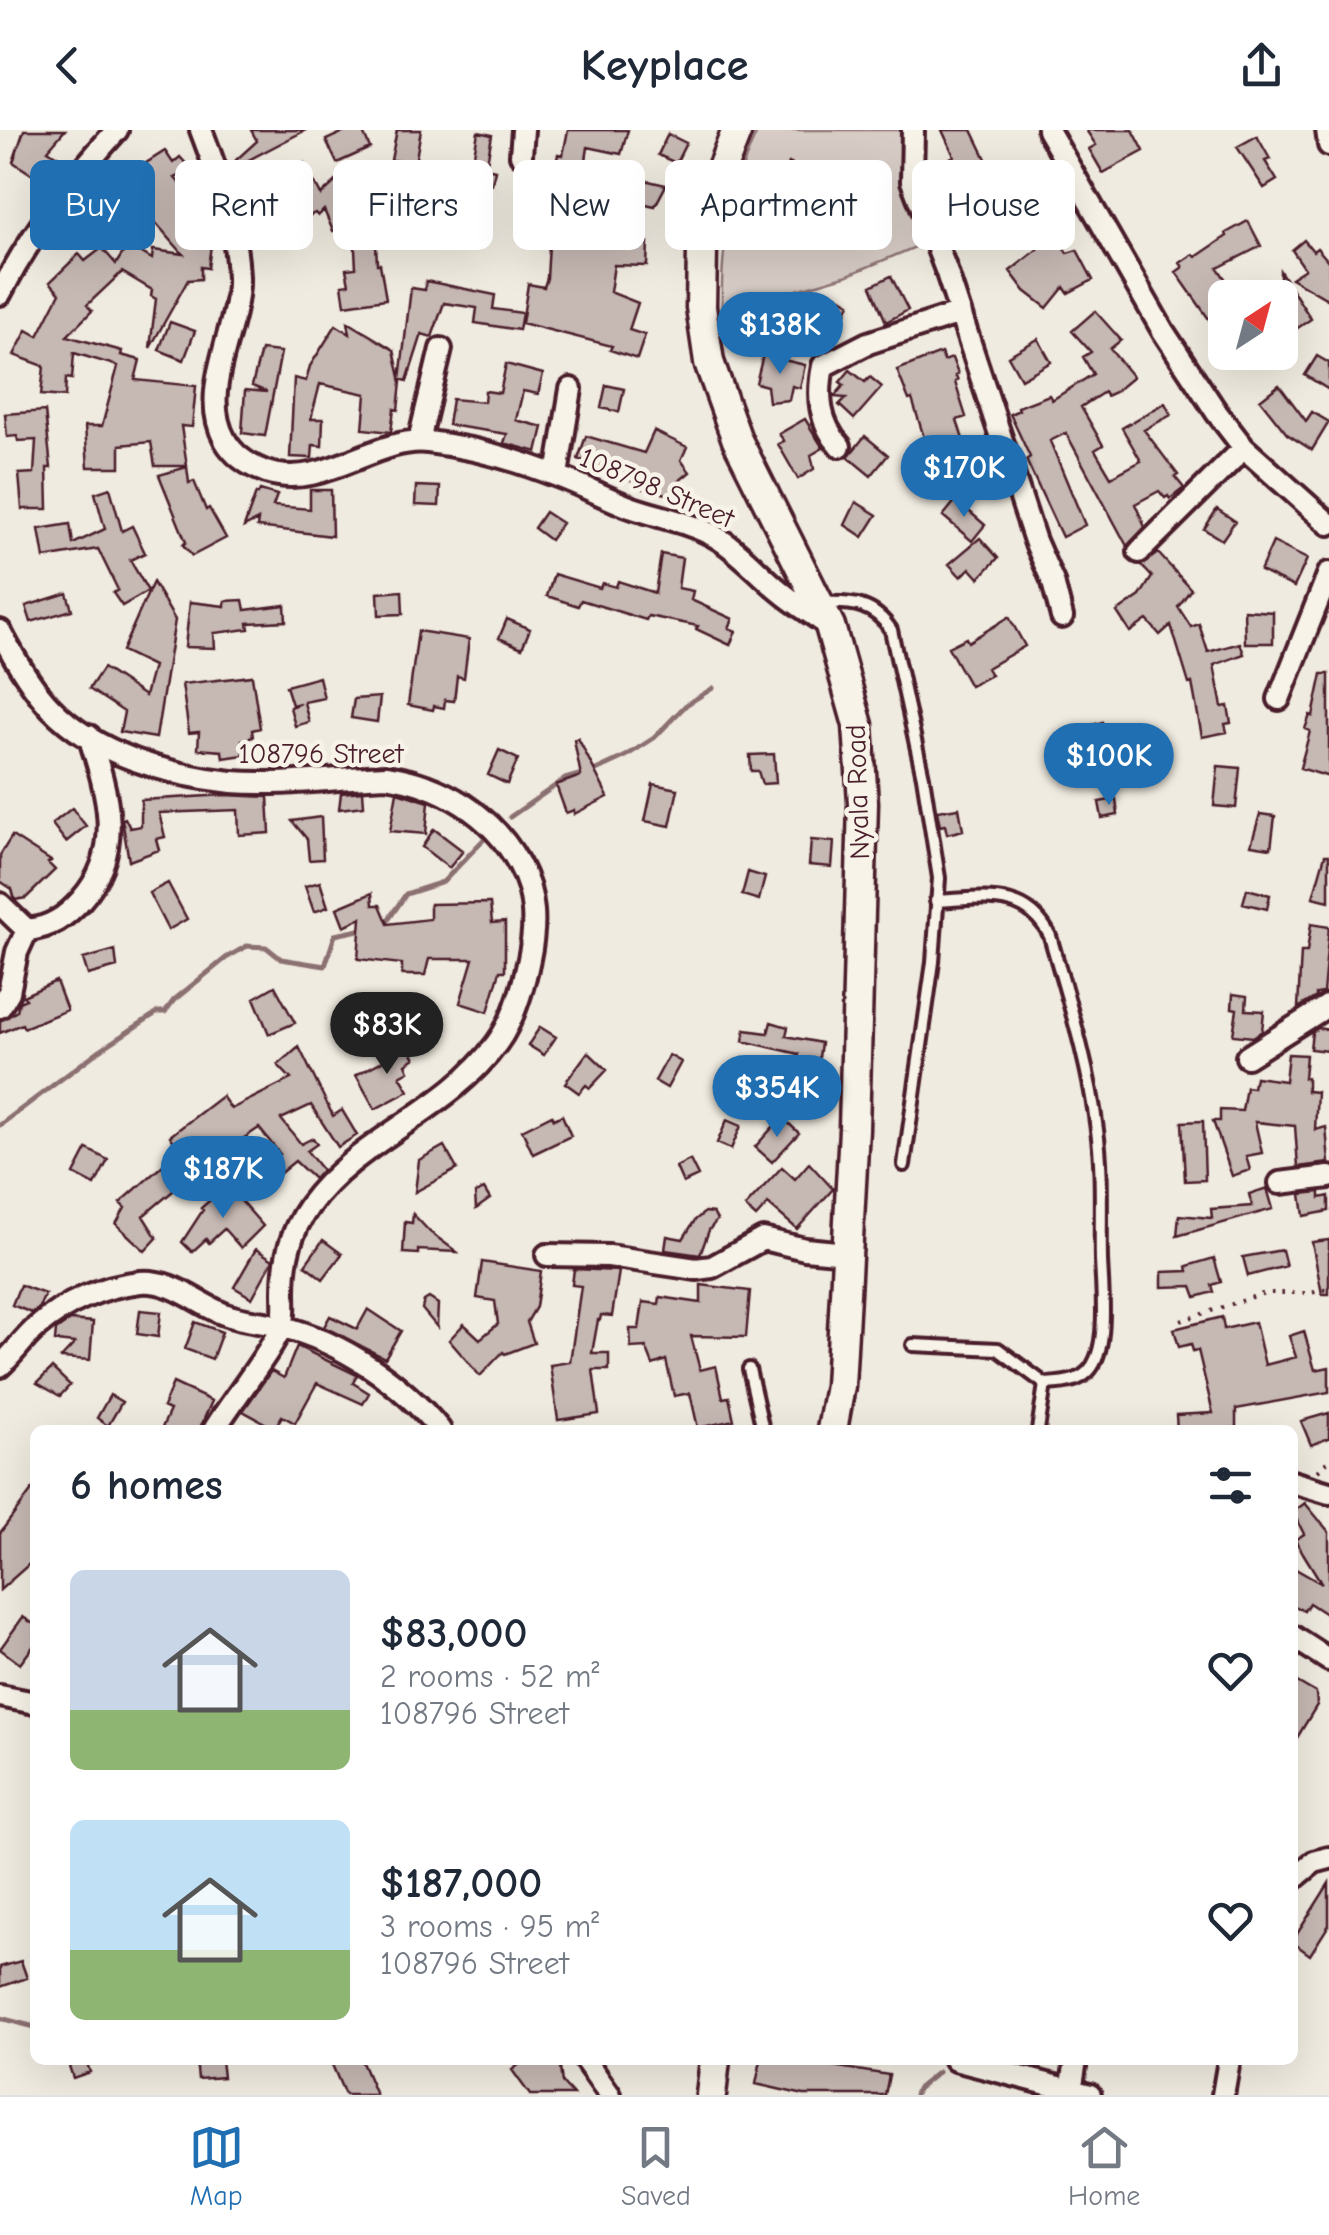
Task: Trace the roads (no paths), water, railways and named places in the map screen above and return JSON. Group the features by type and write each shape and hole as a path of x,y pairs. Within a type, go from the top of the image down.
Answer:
{"street":[{"path":"0,294 42,226 117,130"},
{"name":"108798 Street","path":"201,130 222,188 238,278 216,405 226,441 236,454 255,468 278,476 312,474 419,442 490,456 557,476 629,507 714,536 779,590 824,615"},
{"path":"521,155 523,130"},
{"name":"Nyala Road","path":"737,130 722,164 706,220 700,279 704,335 726,415 824,615 858,725 863,804 854,1129 840,1386 833,1425"},
{"path":"913,130 912,180 1062,617"},
{"path":"1048,130 1163,331 1244,448 1329,524"},
{"path":"1327,130 1329,145"},
{"path":"840,446 829,434 822,414 819,385 824,366 868,343 960,313"},
{"path":"419,442 442,350"},
{"name":"108798 Street","path":"557,476 571,389"},
{"path":"1139,552 1244,448"},
{"path":"1279,700 1329,573"},
{"name":"108796 Street","path":"0,631 51,707 89,736 130,758 234,782 386,776 410,780 441,790 491,826 510,847 526,876 534,905 535,934 521,992 499,1041 422,1112 334,1176 310,1206 296,1226 286,1253 282,1326"},
{"path":"0,904 27,930 41,929 69,913 96,880 107,858 110,811 89,736"},
{"path":"0,1007 9,992 17,952 27,930"},
{"path":"1247,1057 1329,1005"},
{"path":"1280,1183 1329,1176"},
{"path":"547,1255 608,1256 696,1269 712,1266 763,1239 804,1249 847,1253"},
{"path":"0,1366 34,1329 55,1313 96,1292 141,1282 174,1288 236,1318 282,1326 364,1363 418,1404 436,1425"},
{"path":"217,1425 282,1326"},
{"path":"1298,1484 1329,1493"},
{"path":"1298,1640 1329,1660"},
{"path":"0,1696 30,1702"},
{"path":"1298,1875 1314,1862 1329,1858"},
{"path":"589,2065 610,2095"},
{"path":"710,2095 714,2065"},
{"path":"974,2065 1080,2093 1077,2065"},
{"path":"1223,2095 1228,2065"}],"lane":[{"path":"824,615 850,602 884,619 890,630 926,796 938,878 933,962 904,1165"},
{"path":"914,1345 998,1348 1045,1384 1074,1382 1083,1376 1096,1359 1100,1344 1098,1131 1050,936 1041,918 1020,903 982,899 936,901"},
{"path":"750,1369 762,1425"},
{"path":"1039,1425 1045,1384"}],"waterway":[{"path":"510,817 565,779 626,756 654,738 686,705 713,688"},
{"path":"384,926 406,894 443,882 487,836"},
{"path":"0,1125 100,1050 158,1012 165,1012 174,1000 226,958 247,946 266,947 281,959 325,966 335,935 364,929"},
{"path":"0,2018 30,2026"},
{"path":"915,2095 938,2072"}]}
